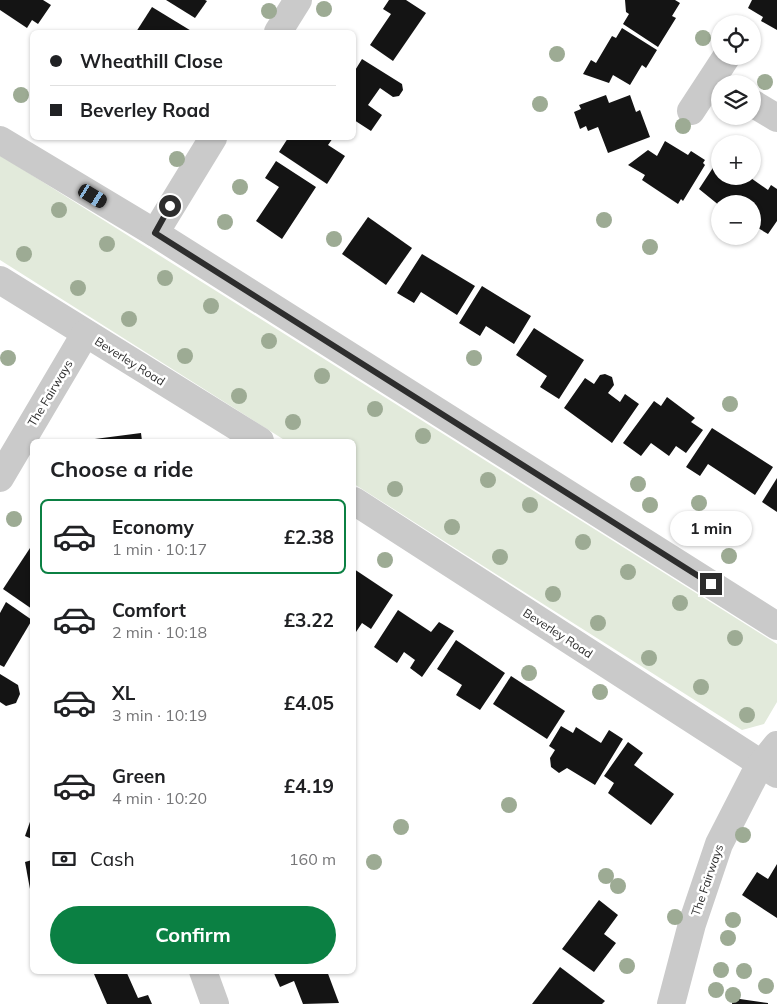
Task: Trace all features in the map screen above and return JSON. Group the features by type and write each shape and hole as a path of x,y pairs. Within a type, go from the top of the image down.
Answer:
{"street":[{"path":"279,30 298,0"},
{"path":"691,111 711,88"},
{"path":"761,108 777,118"},
{"path":"0,140 155,233 777,626"},
{"path":"155,233 212,140"},
{"name":"Beverley Road","path":"0,280 257,439"},
{"name":"The Fairways","path":"0,478 85,334"},
{"name":"Beverley Road","path":"356,502 772,761"},
{"name":"The Fairways","path":"672,1004 708,872 731,817 772,761"},
{"path":"204,974 215,1004"}],"green space":[{"path":"0,155 777,644 777,702 764,724 742,730 356,485 356,439 283,439 0,260"}],"building":[{"path":"0,0 43,0 51,5 38,24 32,20 27,28 0,10"},
{"path":"166,0 205,0 207,1 195,18"},
{"path":"389,0 406,0 426,13 393,61 370,45 391,14 383,9"},
{"path":"625,0 675,0 680,3 672,16 676,18 658,47 623,24 629,14 626,12"},
{"path":"752,0 777,0 777,30 761,21 763,17 761,15 748,8"},
{"path":"152,7 190,30 137,30"},
{"path":"622,28 657,50 646,68 642,65 630,85 613,75 609,83 583,74 591,60 596,63 612,36 616,38"},
{"path":"362,59 402,84 403,90 399,96 393,97 380,88 368,105 382,115 371,131 356,121 356,69"},
{"path":"606,95 609,103 630,95 636,112 640,110 650,137 608,153 598,127 588,131 586,126 580,129 574,112 581,109 579,105"},
{"path":"287,140 332,140 328,145 345,156 327,184 279,152"},
{"path":"665,141 688,155 691,151 705,160 703,163 705,165 683,201 681,199 678,204 642,180 645,175 628,165 648,150 657,156"},
{"path":"276,161 316,187 282,239 256,221 279,187 265,178"},
{"path":"711,171 711,185 761,185 768,190 771,185 777,189 777,221 768,234 761,230 761,195 711,195 711,199 699,189"},
{"path":"368,217 412,248 386,285 342,254"},
{"path":"422,254 475,286 457,315 421,292 414,303 397,293"},
{"path":"482,286 531,316 514,344 486,326 480,336 459,323"},
{"path":"534,328 584,360 559,399 540,387 547,376 516,355"},
{"path":"605,374 612,377 614,385 608,393 620,402 625,394 639,404 612,443 564,408 585,378 594,384 600,375"},
{"path":"667,397 695,418 691,422 703,430 686,453 676,446 669,456 651,443 641,456 623,443 654,401 661,406"},
{"path":"712,428 773,467 755,495 708,464 700,476 686,467"},
{"path":"141,433 142,439 95,439"},
{"path":"777,478 777,512 762,502"},
{"path":"30,548 30,608 3,589"},
{"path":"356,570 393,595 371,629 362,623 356,632"},
{"path":"6,602 30,619 30,623 4,667 0,665 0,613"},
{"path":"398,610 431,632 439,622 454,631 422,677 410,668 415,660 404,652 397,663 374,647"},
{"path":"456,640 505,673 480,710 456,695 462,685 437,669"},
{"path":"0,674 18,685 20,694 16,703 6,706 0,702"},
{"path":"511,676 565,711 547,739 493,704"},
{"path":"561,726 573,733 576,727 601,743 609,730 623,739 595,785 567,768 559,773 551,767 550,758 555,750 549,746"},
{"path":"628,742 643,753 634,765 674,794 651,825 608,793 614,783 604,776"},
{"path":"30,822 30,838 25,836"},
{"path":"30,861 30,889 25,862"},
{"path":"777,864 777,918 742,895 757,872 768,879"},
{"path":"599,900 618,915 604,934 616,943 594,972 562,949"},
{"path":"560,967 605,1001 602,1004 532,1004"},
{"path":"94,974 127,974 138,998 148,995 152,1004 107,1004"},
{"path":"274,974 328,974 339,1003 303,1004 294,981 280,987"},
{"path":"733,998 768,1003 768,1004 732,1004"}],"route":[{"path":"170,206 155,233 711,584"}]}
